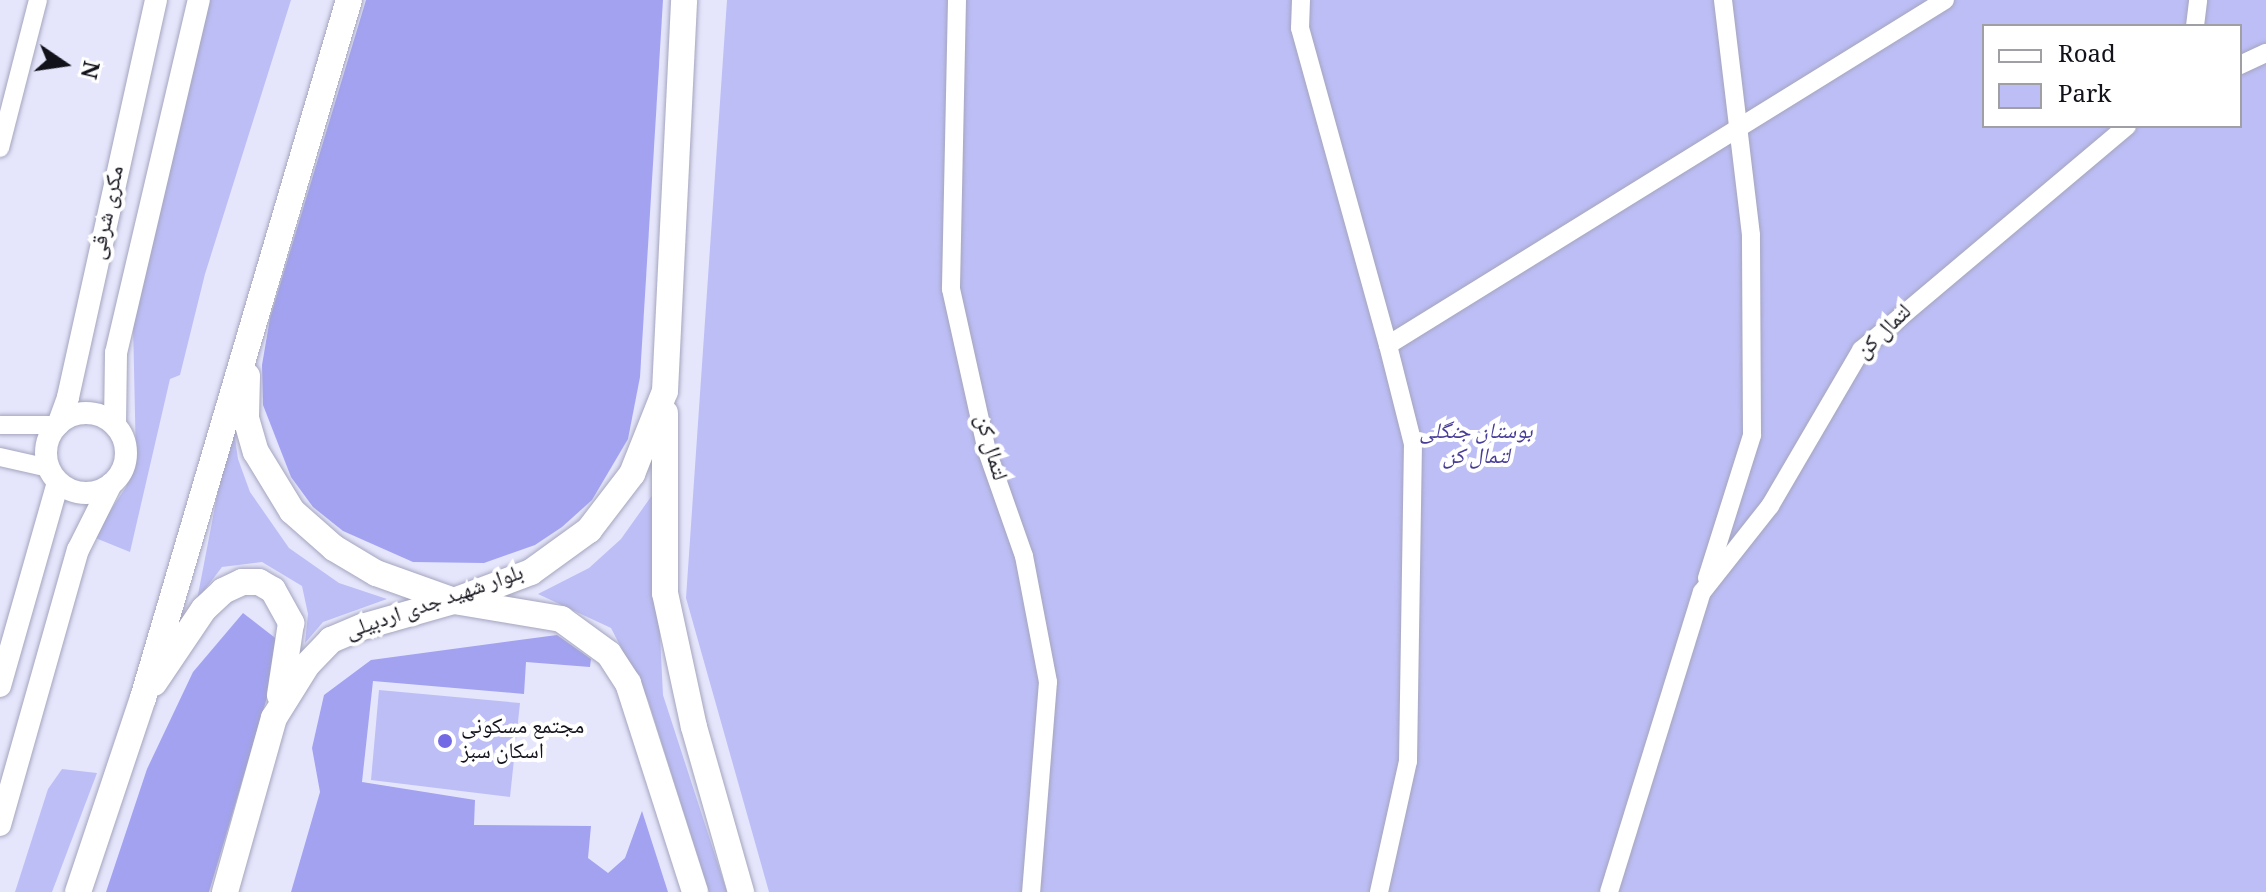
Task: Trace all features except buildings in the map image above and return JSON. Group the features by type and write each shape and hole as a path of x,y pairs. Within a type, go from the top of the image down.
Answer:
{"main road":[{"name":"بلوار شهید جدی اردبیلی","path":"225,892 274,718 307,665 331,640 454,601 531,572 589,530 632,474 665,391 684,0"},
{"path":"78,892 143,698 344,4"},
{"path":"264,282 246,383 246,418 272,481 292,511 350,559 454,601 561,619 609,654 628,683 695,892"},
{"path":"665,391 665,593 694,727 741,892"},
{"path":"143,698 204,609 223,591 242,582 259,582 273,590 291,623 290,652 274,718"}],"street":[{"path":"0,148 38,0"},
{"name":"مکری شرقی","path":"58,425 68,397 156,0"},
{"name":"مکری شرقی","path":"115,425 116,353 199,0"},
{"name":"لتمال کن","path":"957,0 951,289 987,451 1024,556 1048,682 1031,892"},
{"path":"1301,0 1300,28 1413,444 1408,761 1379,892"},
{"name":"لتمال کن","path":"1609,892 1752,435 1751,235 1723,0"},
{"path":"1388,345 1737,133 1945,0"},
{"path":"2195,24 2198,0"},
{"path":"2242,64 2266,53"},
{"name":"لتمال کن","path":"1702,592 1770,506 1861,350 2125,128"},
{"path":"0,425 58,425 80,414 115,425 122,436 125,462 78,550 0,825"},
{"path":"0,686 53,475 47,445 58,425"},
{"path":"0,457 53,475 78,492 111,484"}],"green space":[{"path":"210,0 291,0 205,274 180,375 170,379 130,552 93,537 126,487 136,461 133,323"},
{"name":"بوستان جنگلی لتمال کن","path":"727,0 2266,0 2266,892 769,892 686,598"},
{"path":"232,418 238,459 250,492 289,548 339,583 387,599 323,622 305,643 308,614 302,586 262,562 222,567 197,600"},
{"path":"653,494 663,695 727,892 709,892 648,700 611,628 538,594 589,568 621,539"},
{"name":"مجتمع مسکونی اسکان سبز","path":"379,690 520,703 510,797 371,780"},
{"path":"62,769 97,773 52,892 15,892 48,789"}],"shaded area":[{"path":"366,0 663,0 640,377 628,439 592,500 562,527 535,545 484,563 413,562 343,531 313,507 291,477 263,405 262,365 270,318"},
{"path":"243,613 283,644 209,892 106,892 147,769 193,672"},
{"path":"557,635 591,659 590,667 526,662 524,694 373,681 362,782 475,800 474,825 591,826 588,858 608,873 625,858 642,811 668,892 291,892 320,792 312,748 324,695 371,660"}],"place":[{"name":"مجتمع مسکونی اسکان سبز","path":"445,741"}]}
